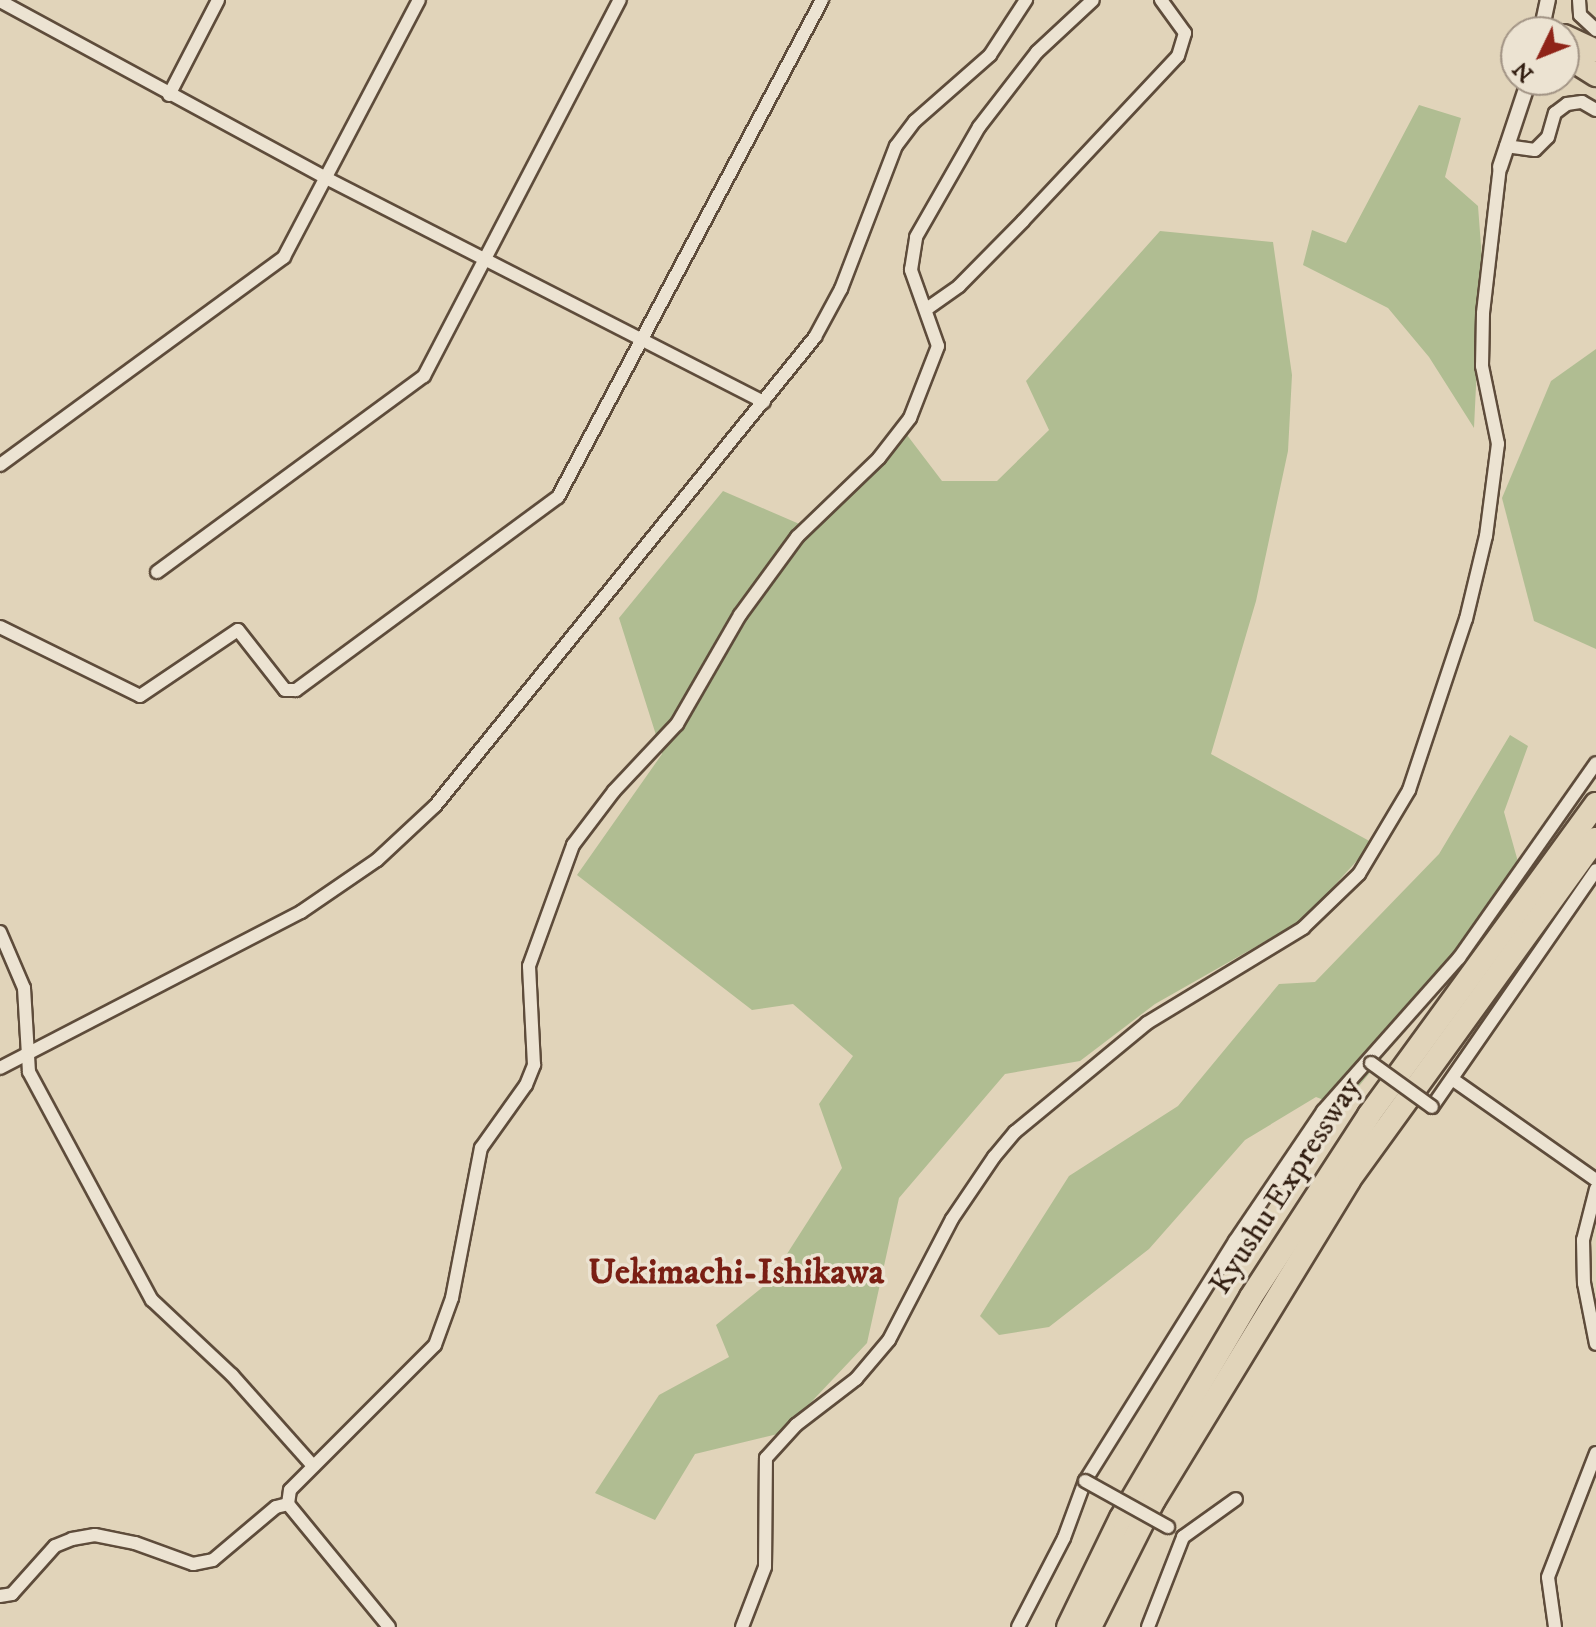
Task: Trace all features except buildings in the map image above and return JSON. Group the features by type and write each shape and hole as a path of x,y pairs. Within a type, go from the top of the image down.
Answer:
{"highway":[{"name":"Kyushu Expressway","path":"1068,1627 1121,1518 1251,1297 1369,1115 1596,804"},
{"name":"Kyushu Expressway","path":"1090,1627 1154,1500 1349,1180 1596,839"}],"street":[{"path":"169,95 218,0"},
{"path":"0,465 284,257 419,0"},
{"path":"157,572 424,376 620,0"},
{"path":"0,627 140,696 238,630 285,690 296,690 558,497 645,340 822,0"},
{"path":"0,1068 301,912 377,860 435,806 667,514 764,402 829,313 896,146 915,121 990,55 1026,0"},
{"path":"389,1627 288,1504 290,1490 424,1359 445,1322 481,1148 526,1085 534,1065 529,966 573,845 614,791 677,724 740,615 797,537 896,440 915,408 938,346 928,308 909,262 939,194 979,127 1023,71 1093,0"},
{"path":"928,308 991,254 1178,56 1185,33 1161,0"},
{"path":"1579,0 1580,15 1596,30"},
{"path":"9,3 169,95 324,177 764,402"},
{"path":"742,1627 765,1567 766,1458 796,1425 856,1379 889,1340 952,1219 994,1157 1015,1132 1147,1023 1303,928 1359,874 1409,790 1466,619 1486,536 1498,444 1482,366 1483,313 1500,167 1523,96"},
{"path":"1506,146 1535,150 1548,137 1555,113 1567,104 1582,102 1596,110"},
{"path":"1018,1627 1064,1538 1085,1481 1146,1377 1314,1124 1371,1063 1459,958 1596,763"},
{"path":"1371,1063 1432,1107 1455,1081 1485,1025 1596,870"},
{"path":"0,932 24,988 24,1056 152,1300 232,1375 313,1466"},
{"path":"1455,1081 1596,1180"},
{"path":"1596,1189 1583,1240 1584,1283 1596,1344"},
{"path":"1555,1627 1548,1577 1596,1453"},
{"path":"1085,1481 1183,1537"},
{"path":"1148,1627 1183,1537 1236,1499"},
{"path":"0,1596 12,1594 55,1546 72,1539 95,1535 122,1540 193,1564 213,1560 276,1507 288,1504"}],"green space":[{"path":"1419,105 1461,118 1445,177 1478,206 1482,259 1474,428 1429,357 1388,308 1303,265 1312,230 1346,243"},
{"path":"1160,231 1273,242 1292,375 1288,451 1256,601 1211,754 1373,843 1303,920 1155,1004 1080,1061 1005,1074 899,1198 867,1343 782,1433 695,1454 655,1520 595,1493 659,1395 729,1357 716,1325 769,1282 842,1168 819,1104 853,1056 793,1004 752,1010 577,875 662,754 619,618 723,491 811,529 907,435 942,481 997,481 1049,430 1026,381"},
{"path":"1596,349 1596,649 1534,621 1502,498 1551,381"},
{"path":"1510,735 1528,746 1504,812 1524,883 1342,1107 1316,1097 1245,1140 1149,1249 1049,1327 999,1335 980,1316 1069,1176 1178,1106 1279,984 1315,982 1439,854"}],"district":[{"name":"Uekimachi-Ishikawa","path":"736,1273"}]}
